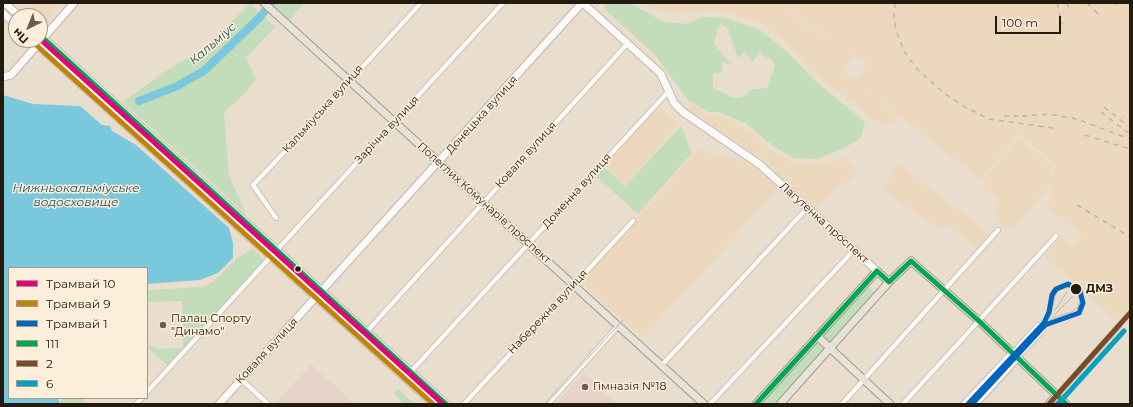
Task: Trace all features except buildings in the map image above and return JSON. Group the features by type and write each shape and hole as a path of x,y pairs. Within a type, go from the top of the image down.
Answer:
{"main road":[{"name":"Полеглих Комунарів проспект","path":"264,3 704,404"},
{"path":"780,404 889,282 910,261 979,321 1066,404"},
{"path":"756,404 877,271"},
{"name":"Лагутенка проспект","path":"877,271 889,282"},
{"path":"817,336 890,404"},
{"path":"1049,404 1057,395"}],"street":[{"path":"48,31 74,3"},
{"name":"Кальміуська вулиця","path":"276,218 253,185 421,3"},
{"name":"Зарічна вулиця","path":"271,257 502,3"},
{"name":"Лагутенка проспект","path":"582,3 661,74 668,92 683,112 759,164 877,271"},
{"name":"Донецька вулиця","path":"316,298 582,3"},
{"path":"48,42 446,404"},
{"name":"Коваля вулиця","path":"361,338 627,44"},
{"path":"3,77 11,75 35,48"},
{"path":"41,48 434,404"},
{"name":"Доменна вулиця","path":"405,378 668,92"},
{"path":"662,365 808,207"},
{"name":"Набережна вулиця","path":"464,404 633,221"},
{"path":"842,404 998,230"},
{"path":"903,404 1056,236"},
{"path":"710,404 854,250"},
{"path":"148,391 271,257"},
{"name":"Коваля вулиця","path":"219,404 316,298"},
{"path":"965,404 1015,356 1044,330 1038,325 1015,356 974,404"},
{"path":"548,404 618,326"},
{"path":"1057,395 1118,326"},
{"path":"241,380 268,404"}],"shaded area":[{"path":"26,3 63,3 48,20 48,8 32,8"},
{"path":"642,3 783,3 805,24 838,44 803,20 785,3 1130,3 1130,309 1118,322 1044,257 1061,237 1072,246 1082,233 1046,207 1054,195 1050,192 1049,180 1048,188 1011,232 1000,223 994,212 999,201 980,185 1019,137 1051,166 1050,177 1054,171 1055,164 1019,133 981,180 856,82 898,118 886,126 873,119 808,68 787,43 768,28 753,20 709,9 679,14 659,11","holes":["854,54 868,63 854,81 842,70"]},
{"path":"692,104 707,114 728,118 752,133 764,145 794,164 834,162 842,157 857,172 846,183 839,184 816,210 766,161 688,109"},
{"path":"659,106 680,124 625,185 604,166"},
{"path":"698,150 747,162 778,189 643,338 580,281"},
{"path":"898,163 990,235 977,249 946,224 940,229 882,190"},
{"path":"311,364 355,404 277,404 276,403"},
{"name":"Гімназія №18","path":"584,373 617,404 559,404 556,402"}],"green space":[{"path":"250,3 275,27 246,58 256,79 248,90 224,113 229,175 246,214 123,102 164,72 211,43"},
{"path":"271,3 304,3 289,20"},
{"path":"606,3 630,3 664,22 687,24 702,17 725,18 760,30 790,54 813,79 865,122 861,138 844,148 817,159 794,158 773,146 747,124 719,112 708,112 689,101 656,56 604,7","holes":["720,23 728,28 738,58 744,52 753,62 760,51 765,57 771,58 775,66 767,88 753,89 741,98 732,97 713,88 713,74 723,72 721,61 731,65 714,43"]},
{"path":"681,126 692,153 638,214 596,176 604,167 625,186"},
{"path":"253,249 265,261 169,366 148,348 148,344 157,349 183,348 182,301 148,302 148,290 203,287 213,282 236,259"},
{"path":"867,286 876,294 830,344 821,336"},
{"path":"816,340 826,349 776,404 758,404"},
{"path":"1078,373 1082,373 1084,374 1084,382 1078,383 1075,380 1075,376"},
{"path":"398,389 414,404 404,404 394,394"},
{"path":"60,399 84,399 85,404 61,404"}],"water":[{"name":"Нижньокальміуське водосховище","path":"3,95 33,104 80,106 102,125 110,126 112,131 136,145 229,228 233,243 233,258 218,273 200,280 148,284 148,267 8,267 8,399 58,399 60,404 3,404"}],"waterway":[{"name":"Кальміус","path":"139,101 175,87 204,71 261,16 271,3"}],"tram line":[{"name":"10","path":"48,46 443,404"},
{"name":"9","path":"39,48 433,404"},
{"name":"1","path":"968,404 1044,323 1049,312 1052,295 1056,289 1068,284 1080,291 1083,303 1079,313 1045,325 972,404"},
{"path":"1044,323 1051,315 1055,296 1058,291 1068,287 1076,291 1080,300 1078,307 1072,312 1053,318 1045,325"},
{"path":"1055,310 1067,292"},
{"path":"1053,316 1073,296"},
{"path":"546,404 623,320"}],"railway":[{"path":"895,3 894,17 896,30 904,51 918,70 944,93 965,107 989,119 1053,128"},
{"path":"1057,3 1062,24"},
{"path":"1066,3 1071,10"},
{"path":"1087,3 1100,16"},
{"path":"1104,107 1128,126"},
{"path":"1101,112 1130,134"},
{"path":"1022,116 1049,114 1077,119 1130,139"},
{"path":"1004,116 1027,116"},
{"path":"1085,135 1130,149"},
{"path":"1077,205 1130,237"}],"transit line":[{"name":"111","path":"48,42 446,404"},
{"name":"111","path":"756,404 877,271 889,282 911,261 979,321 1066,404"},
{"name":"2","path":"1049,404 1130,313"},
{"name":"6","path":"1058,404 1124,331"}],"place":[{"name":"ДМЗ","path":"1076,289"},
{"name":"Палац Спорту \"Динамо\"","path":"163,325"},
{"name":"Гімназія №18","path":"585,387"}]}
